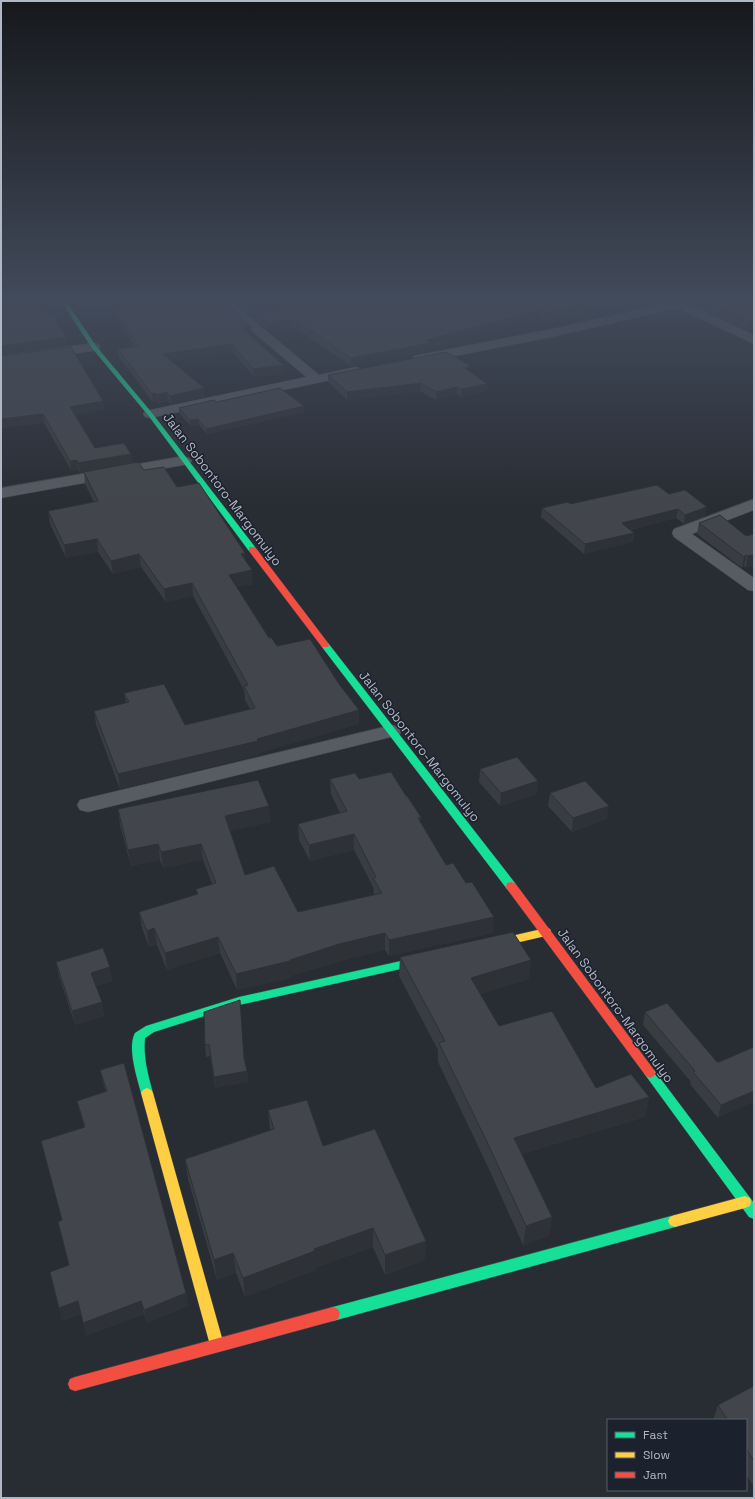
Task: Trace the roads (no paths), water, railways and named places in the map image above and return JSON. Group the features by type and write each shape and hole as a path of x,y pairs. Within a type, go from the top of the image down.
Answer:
{"street":[{"name":"Jalan Sobontoro-Margomulyo","path":"112,368 150,414 184,461 546,932 754,1213"},
{"path":"303,368 316,379"},
{"path":"150,414 370,368"},
{"path":"1,493 184,461"},
{"path":"754,504 732,514 680,533 754,586"},
{"path":"88,805 392,731"},
{"path":"477,948 546,932"},
{"path":"217,1345 138,1064 139,1036 150,1029 239,1001 439,957"},
{"path":"75,1384 745,1202"}]}
